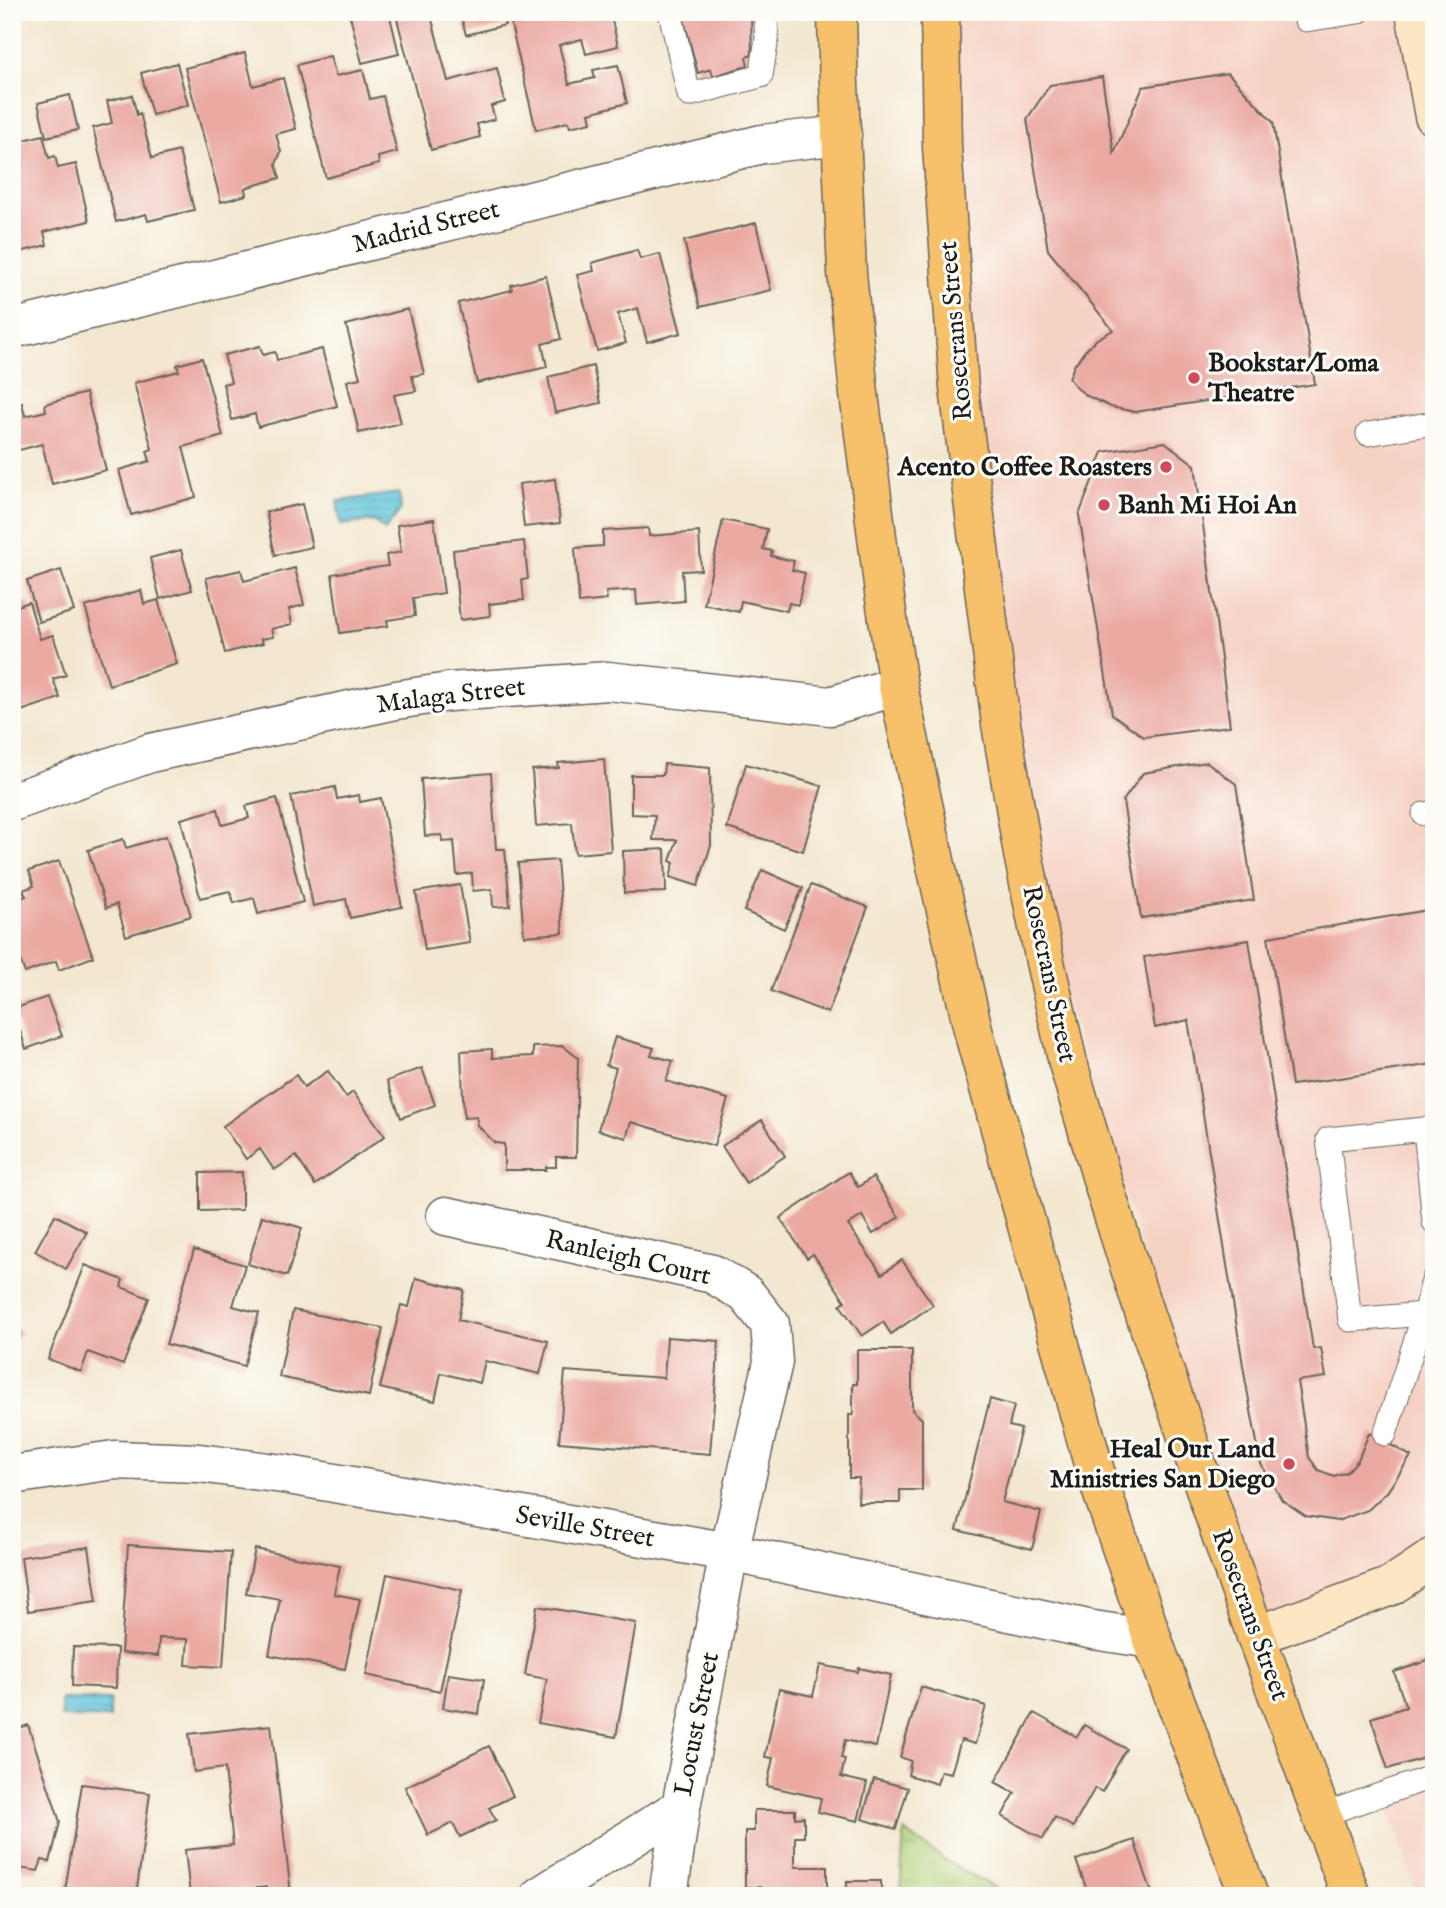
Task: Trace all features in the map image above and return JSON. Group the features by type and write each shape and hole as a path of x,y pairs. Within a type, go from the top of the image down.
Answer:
{"main road":[{"path":"837,12 847,273 858,380 898,686 940,883 981,1061 1095,1471 1152,1639 1249,1896"},
{"name":"Rosecrans Street","path":"940,12 942,147 959,388 1001,724 1045,962 1068,1063 1103,1183 1256,1636 1351,1896"}],"street":[{"path":"1415,12 1434,116"},
{"name":"Madrid Street","path":"12,329 762,144 842,135"},
{"name":"Malaga Street","path":"12,802 150,753 396,700 449,692 608,681 830,706 898,686"},
{"name":"Ranleigh Court","path":"446,1216 713,1274 746,1294 770,1324 773,1362 729,1552"},
{"name":"Seville Street","path":"12,1475 114,1460 199,1463 284,1474 729,1552 1093,1630 1152,1639"},
{"name":"Locust Street","path":"668,1896 681,1807 729,1552"},
{"path":"1256,1636 1391,1586 1434,1557"},
{"path":"540,1896 681,1807"}],"lane":[{"path":"670,12 689,96 761,76 767,38 765,12"},
{"path":"1306,20 1358,12"},
{"path":"1368,434 1434,424"},
{"path":"1424,1314 1350,1320 1328,1139 1430,1129 1434,1222"},
{"path":"1385,1434 1434,1278"},
{"path":"1322,1815 1434,1776"}],"shaded area":[{"path":"945,12 1409,12 1434,175 1434,1551 1259,1630 1043,925 972,450"},
{"path":"1434,1765 1434,1896 1418,1896 1379,1782"}],"green space":[{"path":"904,1831 948,1862 1010,1896 900,1896"}],"water":[{"path":"399,493 401,509 385,530 374,521 341,525 337,501"},
{"path":"61,1699 110,1700 110,1718 61,1717"}],"building":[{"path":"349,12 389,12 399,54 362,63"},
{"path":"430,12 448,81 497,68 505,102 491,106 495,119 477,124 480,137 431,150 396,15"},
{"path":"460,12 501,12 505,25 466,35"},
{"path":"508,12 610,12 618,46 586,54 582,39 559,45 569,84 595,78 593,70 618,65 627,103 589,113 591,122 570,127 568,122 536,130"},
{"path":"682,12 751,12 752,55 746,57 748,66 713,76 711,69 698,73"},
{"path":"245,53 253,86 283,78 296,129 276,134 281,152 276,164 280,178 245,188 246,195 221,202 185,68"},
{"path":"330,56 336,76 363,70 370,99 383,96 397,152 378,157 379,164 326,178 297,65"},
{"path":"177,63 188,105 152,115 141,73"},
{"path":"1228,73 1273,122 1315,384 1135,412 1111,407 1087,396 1069,378 1085,351 1097,339 1113,330 1048,250 1027,119 1050,85 1102,77 1114,153 1143,87"},
{"path":"70,95 78,130 46,137 38,103"},
{"path":"132,95 137,115 140,113 152,158 179,151 194,210 148,221 146,214 116,222 93,128 112,123 107,101"},
{"path":"43,135 49,158 55,156 58,168 76,164 89,221 44,232 47,245 12,254 12,143"},
{"path":"756,223 771,290 700,307 684,241"},
{"path":"637,250 640,259 660,254 681,333 647,342 638,308 618,314 626,343 597,351 577,275 594,271 592,263"},
{"path":"546,276 561,339 542,344 547,367 477,383 458,303 512,290 511,285"},
{"path":"408,309 424,374 412,376 416,391 394,395 401,423 359,433 347,381 360,378 346,325"},
{"path":"260,346 263,355 275,352 277,360 322,349 337,406 258,427 255,414 232,420 223,384 231,382 224,355"},
{"path":"202,358 223,436 183,447 196,497 131,515 119,470 150,461 147,451 152,449 134,383 179,371 177,365"},
{"path":"593,366 601,403 555,413 548,377"},
{"path":"86,393 106,470 52,484 42,444 12,452 12,405 22,403 25,416 46,411 45,404"},
{"path":"1165,442 1195,465 1230,726 1144,737 1112,714 1079,515 1103,452"},
{"path":"555,479 560,523 524,527 519,484"},
{"path":"302,504 312,547 275,555 266,512"},
{"path":"434,519 444,593 413,598 415,616 387,620 388,626 340,633 332,574 388,566 386,555 401,552 397,525"},
{"path":"723,520 767,529 763,549 772,551 771,556 794,561 792,570 805,573 798,605 789,603 787,611 741,601 739,612 704,604"},
{"path":"648,528 649,536 699,532 701,570 682,571 684,601 637,605 636,590 606,592 607,600 579,603 575,548 603,546 603,531"},
{"path":"524,541 528,579 522,580 524,600 489,604 490,616 460,620 453,550"},
{"path":"181,550 192,590 160,599 150,558"},
{"path":"295,568 304,605 289,609 292,624 271,629 273,637 261,639 263,643 225,653 206,578 241,570 244,581"},
{"path":"61,570 74,611 39,622 27,581"},
{"path":"141,590 144,604 158,600 177,664 109,685 85,607"},
{"path":"29,602 40,639 53,635 66,675 53,679 60,698 12,714 12,608"},
{"path":"604,759 611,851 575,854 572,823 536,826 532,770 559,768 558,763"},
{"path":"1207,762 1236,784 1254,900 1141,918 1123,801 1143,773"},
{"path":"664,764 710,768 711,845 698,886 670,877 674,863 670,861 677,840 653,840 655,815 631,814 631,775 663,775"},
{"path":"746,764 822,786 803,851 727,828"},
{"path":"491,773 496,849 505,849 510,906 493,907 492,889 473,891 472,873 457,875 454,841 442,842 442,835 425,836 421,779"},
{"path":"335,787 337,799 359,795 360,802 381,798 402,907 350,918 346,899 313,906 291,796"},
{"path":"277,798 303,902 258,914 254,898 234,903 230,891 200,898 181,819 218,809 222,825 249,818 246,806"},
{"path":"166,836 191,916 126,936 117,904 106,908 88,850 123,839 126,848"},
{"path":"665,849 666,892 624,893 623,851"},
{"path":"557,860 563,933 524,936 518,863"},
{"path":"59,861 93,957 59,970 56,961 25,973 12,937 12,900 26,896 23,890 34,886 29,871"},
{"path":"762,870 803,888 784,929 744,911"},
{"path":"460,885 470,943 425,950 416,892"},
{"path":"811,885 868,907 828,1013 771,991"},
{"path":"1434,909 1434,1064 1292,1085 1268,937"},
{"path":"1249,940 1313,1349 1321,1348 1326,1377 1297,1381 1309,1457 1318,1470 1334,1476 1347,1472 1358,1460 1369,1433 1411,1456 1387,1492 1368,1510 1337,1521 1306,1516 1282,1500 1261,1464 1188,1020 1155,1028 1144,957"},
{"path":"47,997 62,1036 26,1049 13,1009"},
{"path":"615,1037 654,1048 651,1055 673,1061 666,1081 728,1099 714,1146 631,1122 626,1138 598,1130 616,1068 606,1065"},
{"path":"563,1046 578,1058 576,1157 556,1157 556,1167 546,1167 546,1170 504,1170 504,1144 495,1143 477,1125 477,1117 464,1118 461,1051 492,1049 492,1058 533,1056 533,1047"},
{"path":"422,1068 435,1105 401,1118 387,1081"},
{"path":"328,1071 346,1097 353,1092 385,1136 315,1185 296,1156 274,1170 260,1149 246,1159 223,1126 296,1075 304,1087"},
{"path":"762,1120 785,1156 746,1183 722,1146"},
{"path":"242,1172 242,1210 200,1211 200,1173"},
{"path":"849,1172 858,1187 873,1177 899,1217 873,1234 862,1216 848,1225 882,1274 902,1260 933,1305 891,1334 883,1322 862,1336 840,1305 845,1301 813,1254 807,1258 780,1218"},
{"path":"55,1215 87,1232 66,1269 35,1251"},
{"path":"262,1216 302,1228 287,1276 248,1264"},
{"path":"194,1250 245,1265 233,1306 259,1313 244,1366 166,1344"},
{"path":"85,1265 123,1280 121,1287 149,1298 123,1365 88,1352 81,1372 48,1359"},
{"path":"416,1278 464,1290 458,1320 548,1341 540,1374 485,1361 480,1383 441,1373 435,1401 380,1388 401,1305 409,1307"},
{"path":"293,1310 383,1328 369,1396 279,1377"},
{"path":"12,1325 21,1332 12,1344"},
{"path":"667,1337 719,1341 710,1454 559,1442 565,1371 664,1378"},
{"path":"857,1350 912,1350 912,1410 922,1419 922,1490 900,1490 900,1503 858,1503 859,1478 849,1478 849,1415 853,1415 853,1384 857,1384"},
{"path":"990,1399 1014,1406 1009,1426 1021,1429 1002,1502 1041,1512 1032,1549 957,1530"},
{"path":"128,1545 231,1552 223,1667 186,1665 188,1639 159,1638 158,1656 121,1653"},
{"path":"89,1547 97,1601 28,1611 21,1557"},
{"path":"255,1549 340,1566 334,1594 360,1599 345,1669 269,1655 280,1599 246,1593"},
{"path":"387,1574 462,1590 440,1691 366,1675"},
{"path":"537,1606 636,1623 616,1737 538,1723 547,1679 525,1675"},
{"path":"73,1647 117,1648 116,1688 72,1686"},
{"path":"1434,1659 1434,1755 1388,1769 1371,1718 1406,1707 1394,1672"},
{"path":"820,1665 858,1672 859,1668 891,1675 876,1747 845,1740 841,1777 867,1783 858,1821 818,1812 821,1798 767,1786 773,1758 765,1757 779,1689 813,1696"},
{"path":"448,1674 484,1679 479,1714 443,1708"},
{"path":"921,1687 986,1706 975,1744 961,1740 951,1773 941,1771 937,1784 908,1775 911,1761 900,1757"},
{"path":"1034,1713 1077,1737 1084,1725 1126,1749 1102,1792 1095,1788 1073,1827 1055,1817 1043,1839 1002,1816 1015,1793 995,1782"},
{"path":"28,1725 60,1822 50,1862 42,1860 38,1871 12,1867 12,1731"},
{"path":"271,1725 291,1894 266,1896 266,1887 190,1895 185,1850 233,1845 225,1768 194,1772 189,1734"},
{"path":"489,1746 513,1796 489,1808 496,1820 460,1837 453,1823 428,1835 405,1787"},
{"path":"874,1779 908,1788 896,1829 862,1819"},
{"path":"82,1784 150,1793 136,1896 98,1896 65,1891"},
{"path":"754,1810 795,1810 795,1818 804,1817 804,1837 795,1837 795,1867 827,1867 827,1896 761,1896 761,1887 745,1887 745,1831 754,1831"},
{"path":"1134,1840 1153,1896 1089,1896 1076,1860"},
{"path":"847,1881 881,1881 881,1896 847,1896"}],"place":[{"name":"Bookstar/Loma Theatre","path":"1194,378"},
{"name":"Acento Coffee Roasters","path":"1166,467"},
{"name":"Banh Mi Hoi An","path":"1104,505"},
{"name":"Heal Our Land Ministries San Diego","path":"1289,1464"}]}
